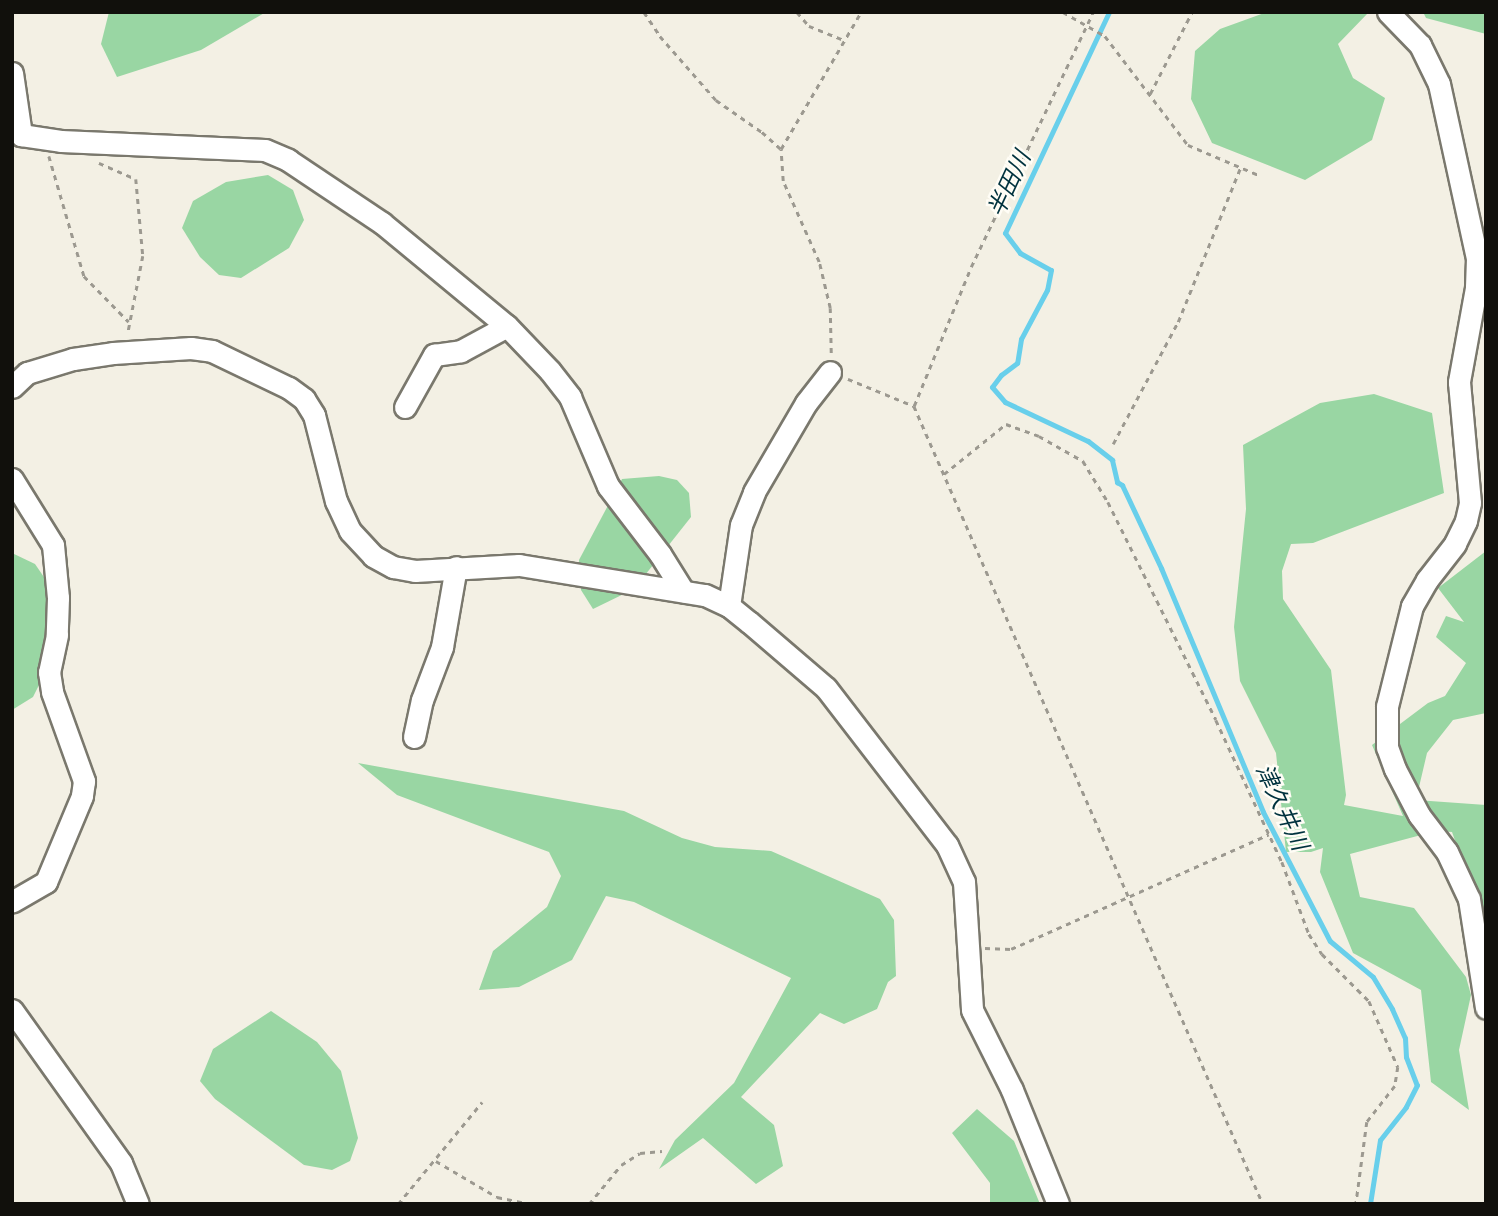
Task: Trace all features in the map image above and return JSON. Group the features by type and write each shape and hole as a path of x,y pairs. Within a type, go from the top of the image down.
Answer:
{"street":[{"path":"1388,12 1420,45 1438,84 1477,258 1476,288 1459,382 1470,503 1466,521 1455,544 1427,580 1412,606 1387,706 1387,747 1413,803 1447,852 1469,900 1486,1008"},
{"path":"12,73 17,135 91,143 265,150 288,160 382,223 507,326 550,370 570,397 608,486 660,554 683,591"},
{"path":"405,407 434,355 461,351 507,326"},
{"path":"12,387 27,373 49,365 124,352 191,348 212,351 289,388 304,399 314,415 337,501 351,531 373,556 393,567 415,571 519,565 705,595 729,606 826,688 947,845 964,882 972,1010 1012,1090 1058,1204"},
{"path":"729,606 738,537 754,492 806,403 830,372"},
{"path":"12,479 53,545 58,598 57,635 49,672 52,692 84,781 82,796 46,882 12,902"},
{"path":"414,737 422,700 442,647 456,567"},
{"path":"12,1010 121,1163 138,1204"}],"path":[{"path":"645,12 660,36 716,100 762,132 781,149"},
{"path":"797,12 809,26 845,40"},
{"path":"861,12 781,149 783,181 820,262 827,297 830,372 914,406 1264,1204"},
{"path":"1063,12 1105,36 1188,145 1261,176"},
{"path":"914,406 971,267 1093,12"},
{"path":"1150,94 1192,12"},
{"path":"45,139 58,196 83,276 130,322"},
{"path":"91,143 93,160 136,179 143,256 124,352"},
{"path":"1113,444 1178,322 1241,166"},
{"path":"944,474 1006,424 1039,436 1083,461 1108,502 1269,834 1309,934 1322,954 1369,1001 1398,1067 1395,1086 1367,1122 1356,1204"},
{"path":"969,948 1011,949 1269,834"},
{"path":"398,1204 436,1161 481,1101"},
{"path":"589,1204 621,1165 640,1153 662,1151"},
{"path":"436,1161 497,1197 530,1204"}],"green space":[{"path":"109,12 266,12 201,50 117,77 101,44"},
{"path":"1267,12 1369,12 1338,44 1353,78 1385,98 1372,140 1305,180 1212,143 1191,99 1195,51 1220,29"},
{"path":"1423,12 1486,12 1486,34 1426,18"},
{"path":"268,175 293,190 304,220 289,248 241,278 219,275 200,257 182,228 193,201 226,182"},
{"path":"1374,394 1432,413 1444,493 1313,543 1291,544 1282,571 1283,599 1331,670 1346,795 1344,805 1403,816 1372,745 1428,703 1445,696 1466,663 1436,637 1446,616 1464,622 1438,588 1486,551 1486,713 1453,720 1427,753 1416,800 1486,805 1486,909 1480,911 1452,832 1436,831 1350,854 1360,897 1414,908 1466,977 1471,995 1459,1050 1469,1110 1431,1082 1421,990 1353,953 1320,872 1323,848 1311,852 1286,852 1276,753 1240,681 1234,627 1246,509 1243,445 1320,403"},
{"path":"659,476 677,480 689,493 691,517 634,589 593,609 581,590 579,560 622,479"},
{"path":"12,553 35,564 48,583 49,665 33,697 12,710"},
{"path":"358,763 624,811 682,838 715,847 771,851 880,899 894,920 896,976 888,982 877,1009 844,1024 820,1013 741,1097 774,1125 783,1166 756,1184 703,1138 659,1169 675,1140 734,1083 791,978 634,902 606,896 572,960 519,987 479,990 493,951 547,907 561,876 549,852 397,795"},
{"path":"271,1011 317,1042 341,1071 358,1138 350,1161 332,1170 304,1165 215,1099 200,1081 213,1049"},
{"path":"977,1109 1014,1141 1040,1204 990,1204 990,1183 952,1133"}],"waterway":[{"name":"津久井川","path":"1109,12 1005,233 1020,253 1051,270 1047,290 1021,339 1017,363 1001,375 992,387 1005,402 1088,441 1112,460 1117,482 1122,485 1161,568 1263,812 1330,941 1373,977 1392,1009 1405,1038 1406,1057 1417,1085 1406,1107 1380,1140 1370,1204"}],"water label":[{"name":"半田川","path":"1009,184"}]}
